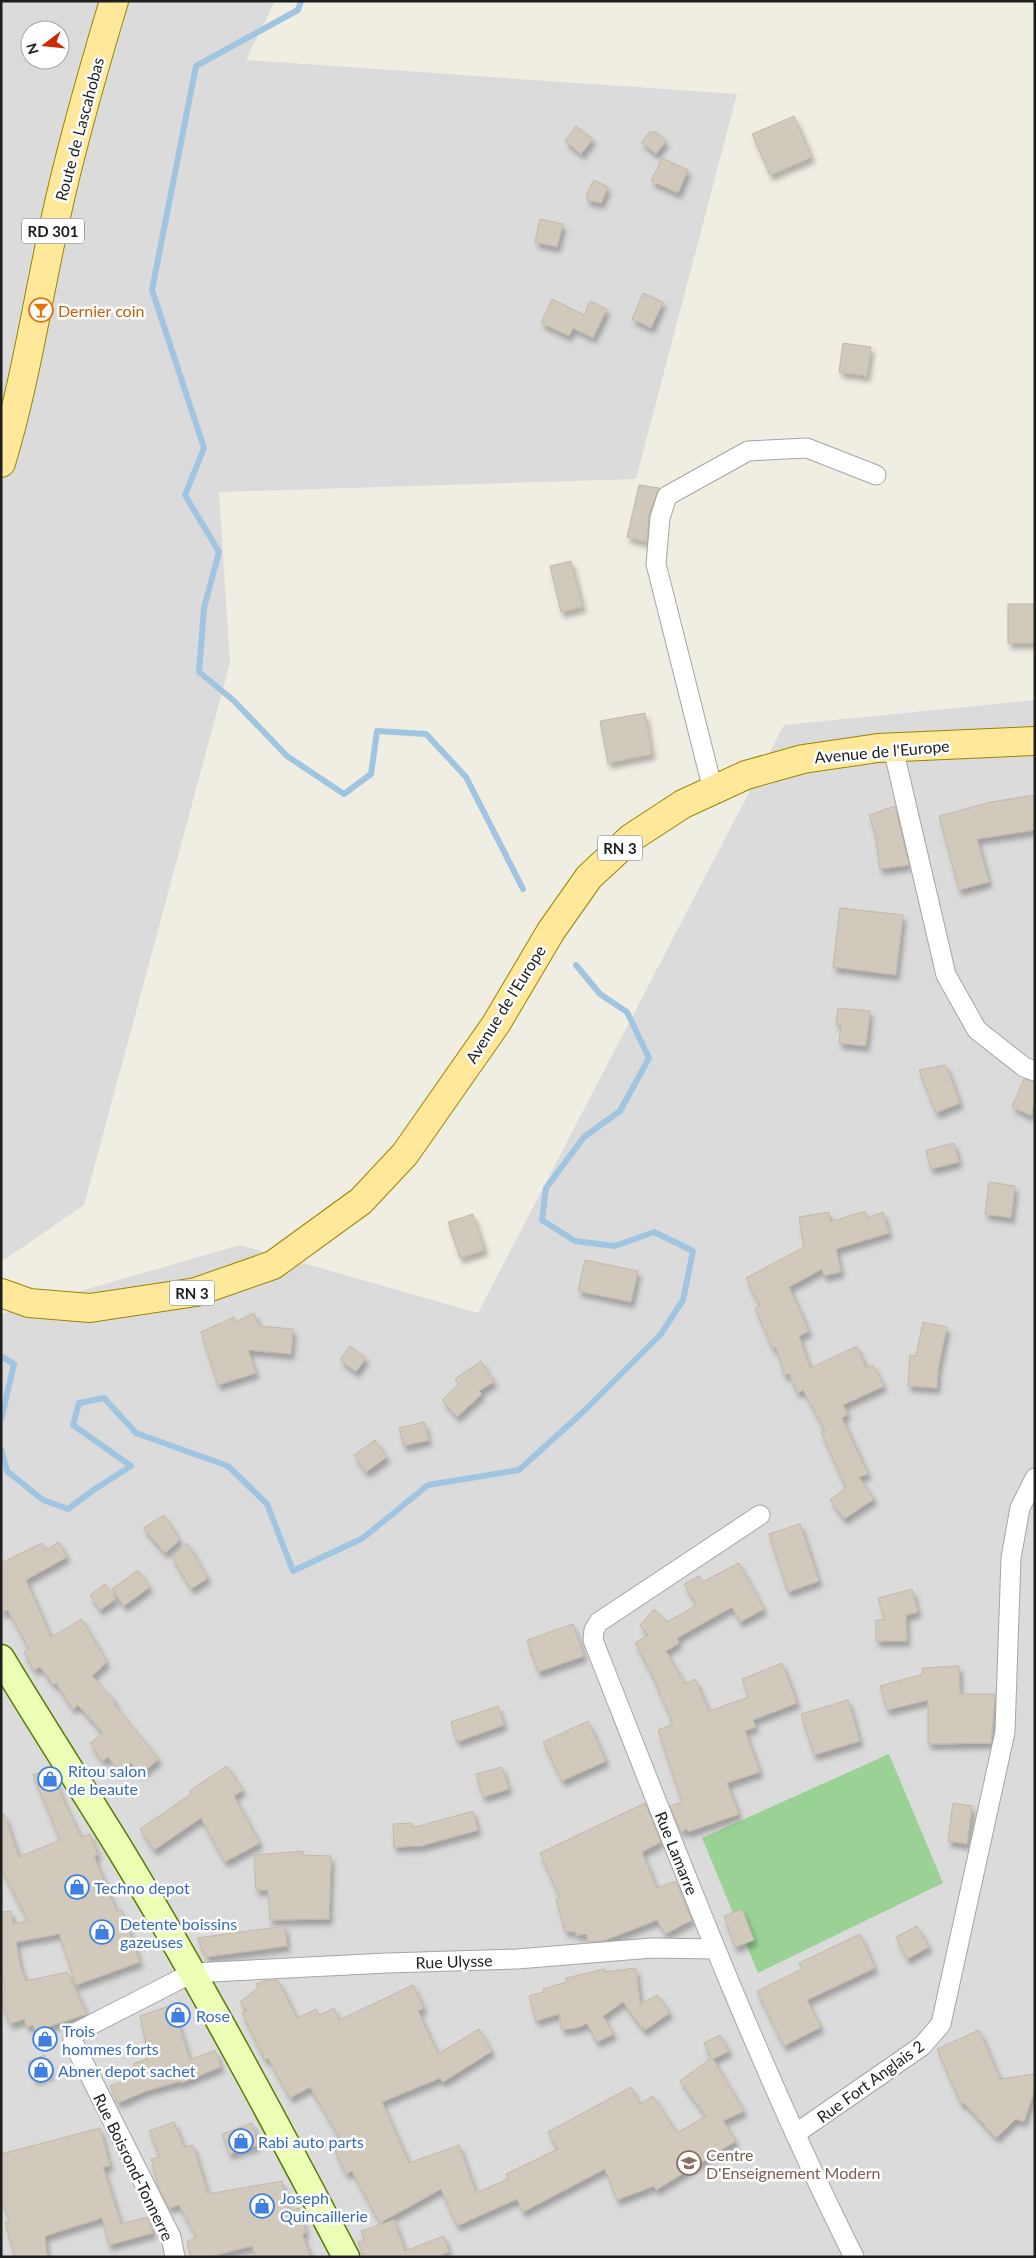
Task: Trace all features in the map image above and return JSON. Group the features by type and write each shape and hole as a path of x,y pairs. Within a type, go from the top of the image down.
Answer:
{"main road":[{"name":"Route de Lascahobas","path":"1,463 7,418 55,219 86,95 114,1"},
{"name":"Avenue de l'Europe","path":"1,1293 29,1303 90,1308 196,1292 273,1264 360,1201 405,1154 496,1024 551,931 589,877 631,838 683,804 746,775 803,759 893,748 1035,741"},
{"path":"1,1658 120,1851 192,1973 265,2102 346,2257"}],"street":[{"path":"713,790 656,564 660,518 667,496 748,451 807,448 876,475"},
{"path":"893,748 946,975 977,1030 1024,1067 1035,1071"},
{"name":"Rue Fort Anglais 2","path":"795,2134 922,2046 942,2024 1004,1732 1011,1558 1020,1508 1035,1478"},
{"name":"Rue Lamarre","path":"760,1515 599,1622 594,1630 593,1640 715,1949 795,2134 854,2257"},
{"name":"Rue Ulysse","path":"192,1973 517,1959 652,1948 715,1949"},
{"name":"Rue Boisrond-Tonnerre","path":"175,2257 171,2237 73,2042 73,2037 77,2032 192,1973"}],"shaded area":[{"path":"1,1 275,1 246,60 737,94 636,479 219,492 230,663 84,1205 1,1262"},
{"path":"1035,700 1035,2257 1,2257 1,1314 240,1245 478,1313 784,725"}],"green space":[{"path":"889,1754 943,1883 758,1973 702,1838"}],"building":[{"path":"794,116 812,157 770,175 752,134"},
{"path":"576,126 593,139 581,154 565,141"},
{"path":"650,132 656,132 666,141 656,154 641,142"},
{"path":"662,158 688,170 678,193 651,181"},
{"path":"594,180 608,187 601,203 587,200 587,193"},
{"path":"540,219 563,224 557,247 535,242"},
{"path":"643,293 663,302 651,328 632,319"},
{"path":"552,299 584,315 590,301 607,309 593,338 573,328 569,336 541,323"},
{"path":"843,343 871,347 867,376 839,372"},
{"path":"639,485 659,488 649,515 647,542 627,537"},
{"path":"571,561 583,607 561,612 550,566"},
{"path":"1008,604 1035,604 1035,643 1008,643"},
{"path":"645,713 652,754 608,763 600,721"},
{"path":"1035,795 1035,830 977,839 989,882 959,890 939,816 991,802"},
{"path":"895,806 909,865 880,869 875,833 869,815"},
{"path":"840,908 903,915 896,975 833,967"},
{"path":"838,1008 870,1011 866,1046 839,1043 841,1025 836,1025"},
{"path":"946,1065 960,1103 936,1113 919,1070"},
{"path":"1024,1079 1035,1082 1035,1100 1031,1116 1012,1107"},
{"path":"954,1143 959,1162 931,1169 926,1150"},
{"path":"989,1182 1015,1186 1011,1218 985,1214"},
{"path":"865,1211 867,1218 883,1212 889,1233 836,1249 841,1272 824,1276 822,1269 789,1287 809,1331 799,1336 810,1368 857,1346 866,1368 873,1365 884,1386 843,1405 848,1414 842,1418 868,1474 859,1477 874,1499 844,1519 830,1500 846,1488 821,1432 825,1430 803,1390 797,1393 789,1374 784,1375 776,1347 773,1349 755,1308 760,1306 746,1278 804,1247 799,1217 829,1212 830,1222"},
{"path":"473,1214 485,1250 460,1258 448,1222"},
{"path":"585,1260 638,1271 631,1302 578,1291"},
{"path":"254,1313 259,1326 293,1329 291,1354 248,1350 256,1373 218,1385 201,1332 234,1317 236,1322"},
{"path":"923,1322 947,1327 938,1369 937,1388 908,1386 910,1355 916,1356"},
{"path":"350,1346 366,1358 356,1372 340,1360"},
{"path":"481,1361 494,1382 479,1391 482,1394 457,1417 442,1400 459,1384 455,1379"},
{"path":"424,1422 429,1440 404,1446 399,1428"},
{"path":"375,1440 387,1457 366,1472 354,1455"},
{"path":"164,1515 180,1540 165,1553 143,1528"},
{"path":"800,1524 819,1581 788,1592 769,1534"},
{"path":"59,1542 67,1557 26,1580 51,1637 82,1619 107,1662 92,1676 116,1702 114,1704 159,1759 141,1774 131,1763 120,1772 108,1757 102,1761 90,1743 103,1733 78,1705 73,1709 56,1683 54,1685 40,1667 34,1670 24,1652 29,1649 8,1610 1,1613 1,1563 42,1543 46,1550"},
{"path":"187,1543 208,1578 191,1589 172,1557"},
{"path":"739,1563 764,1609 740,1622 732,1607 677,1638 679,1643 666,1651 685,1684 695,1679 709,1711 749,1697 742,1679 782,1663 797,1703 753,1720 756,1727 745,1731 760,1772 727,1783 739,1814 688,1832 687,1829 681,1832 670,1806 682,1802 658,1730 673,1724 651,1672 635,1643 648,1635 640,1625 654,1609 667,1622 697,1605 684,1584 699,1576 702,1582"},
{"path":"138,1570 150,1587 124,1606 112,1589"},
{"path":"105,1584 116,1599 100,1610 90,1595"},
{"path":"912,1589 918,1612 906,1615 907,1641 876,1641 876,1620 885,1620 878,1598"},
{"path":"573,1624 584,1656 538,1672 527,1640"},
{"path":"959,1666 960,1694 995,1694 991,1743 928,1744 928,1700 887,1710 880,1686 923,1674 922,1668"},
{"path":"848,1700 860,1741 814,1755 801,1714"},
{"path":"498,1706 504,1725 457,1742 451,1722"},
{"path":"588,1721 606,1761 562,1781 543,1742"},
{"path":"227,1766 243,1790 234,1796 260,1843 225,1862 201,1818 154,1850 140,1829 191,1794 189,1791"},
{"path":"502,1767 509,1789 483,1797 476,1774"},
{"path":"51,1768 65,1804 81,1837 90,1834 98,1855 94,1856 117,1912 122,1910 140,1962 76,1985 59,1934 16,1942 20,1965 26,1981 67,1972 87,2014 35,2031 33,2025 27,2027 24,2019 10,2024 1,2001 1,1994 5,1992 1,1966 1,1912 11,1911 13,1924 28,1921 1,1868 1,1815 4,1814 19,1857 60,1840 33,1775"},
{"path":"645,1803 661,1842 642,1852 657,1888 676,1881 692,1920 665,1934 657,1920 603,1941 588,1942 587,1934 576,1935 576,1932 565,1931 556,1899 560,1898 540,1853"},
{"path":"953,1803 972,1806 967,1844 948,1841"},
{"path":"473,1811 478,1830 421,1846 394,1847 393,1824 412,1823 412,1828"},
{"path":"303,1851 303,1855 331,1856 329,1919 270,1920 268,1890 256,1890 254,1855"},
{"path":"742,1909 754,1940 735,1947 724,1916"},
{"path":"285,1926 287,1946 206,1957 197,1938"},
{"path":"917,1926 929,1947 907,1959 896,1937"},
{"path":"860,1934 875,1968 807,2000 821,2027 784,2046 757,1991 802,1969 799,1963"},
{"path":"636,1968 640,2004 658,1995 670,2013 645,2030 643,2026 644,2031 623,2002 603,2016 614,2034 597,2042 587,2023 580,2027 562,2030 559,2014 536,2021 529,1996 543,1992 543,1989 566,1982 566,1978 605,1969 605,1972"},
{"path":"278,1980 297,2018 316,2009 319,2015 334,2008 339,2020 413,1985 424,2008 418,2011 438,2054 479,2029 492,2051 443,2082 440,2078 382,2102 409,2163 459,2145 476,2193 508,2179 506,2174 558,2149 548,2132 631,2087 640,2104 653,2096 677,2133 706,2116 680,2081 711,2058 704,2043 720,2035 729,2051 713,2059 744,2111 723,2121 736,2141 656,2190 654,2186 617,2200 605,2169 523,2212 517,2199 457,2226 441,2189 380,2223 352,2171 346,2174 334,2149 344,2145 310,2087 290,2098 268,2058 265,2060 242,2013 247,2011 240,2002 258,1988 256,1984 264,1981"},
{"path":"172,2005 190,2060 215,2050 221,2067 181,2083 181,2081 146,2091 118,2103 110,2086 137,2075 133,2064 149,2058 140,2016"},
{"path":"979,2030 1000,2079 1035,2074 1035,2089 1024,2122 1016,2119 996,2138 964,2103 961,2104 937,2049"},
{"path":"44,2055 51,2073 35,2080 28,2062"},
{"path":"174,2122 184,2147 193,2145 208,2194 282,2181 289,2211 299,2208 306,2233 302,2234 311,2257 255,2257 252,2246 208,2257 191,2257 187,2241 197,2238 179,2205 169,2208 159,2189 151,2159 160,2157 149,2131"},
{"path":"252,2123 258,2145 229,2154 222,2134"},
{"path":"100,2128 110,2166 103,2167 121,2224 148,2217 153,2233 109,2245 102,2218 45,2236 47,2257 15,2257 5,2222 10,2221 1,2199 1,2154"},
{"path":"394,2220 405,2251 444,2236 449,2252 437,2257 364,2257 358,2242 365,2241 361,2231"}],"waterway":[{"path":"301,1 298,10 196,66 152,290 204,448 185,495 219,552 204,608 199,672 233,700 287,756 344,794 371,774 377,731 426,734 466,777 523,889"},
{"path":"1,1449 7,1471 43,1500 68,1509 131,1466 73,1425 79,1403 104,1398 136,1433 228,1466 267,1504 293,1571 363,1538 428,1485 519,1470 584,1411 661,1334 683,1300 693,1251 654,1232 615,1246 575,1241 542,1220 546,1188 584,1137 620,1111 649,1058 627,1012 600,994 576,965"},
{"path":"1,1356 14,1364 1,1420"}],"place":[{"name":"Dernier coin","path":"41,310"},
{"name":"Ritou salon de beaute","path":"50,1779"},
{"name":"Techno depot","path":"77,1887"},
{"name":"Detente boissins gazeuses","path":"102,1932"},
{"name":"Rose","path":"178,2015"},
{"name":"Trois hommes forts","path":"45,2039"},
{"name":"Abner depot sachet","path":"41,2070"},
{"name":"Rabi auto parts","path":"241,2141"},
{"name":"Centre D'Enseignement Modern","path":"689,2163"},
{"name":"Joseph Quincaillerie","path":"262,2206"}]}
